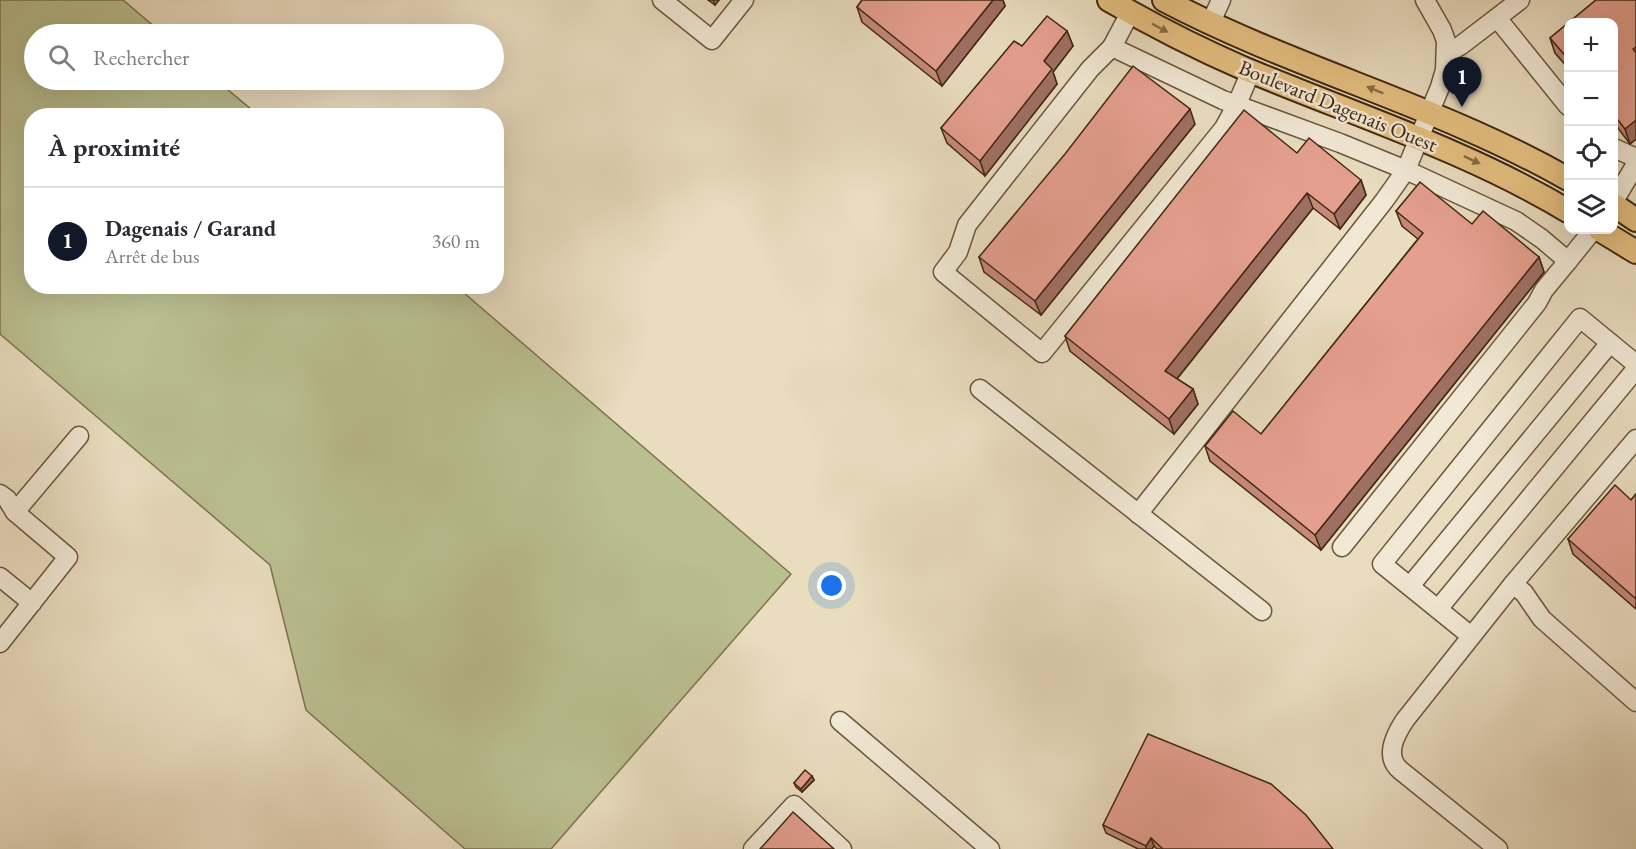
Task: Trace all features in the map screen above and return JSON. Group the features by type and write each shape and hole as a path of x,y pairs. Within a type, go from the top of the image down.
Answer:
{"main road":[{"name":"Boulevard Dagenais Ouest","path":"1109,0 1130,13 1251,71 1418,137 1483,166 1564,208"},
{"name":"Boulevard Dagenais Ouest","path":"1164,0 1210,24 1429,112 1507,147 1564,176"},
{"path":"1618,208 1636,220"},
{"path":"1607,234 1636,252"}],"street":[{"path":"662,0 712,40 744,0"},
{"path":"1210,24 1221,0"},
{"path":"1138,514 1406,170 1442,79 1447,51 1442,30 1425,0"},
{"path":"1447,51 1456,49 1520,0"},
{"path":"1130,13 1112,47 1090,69 967,225 958,252 942,272 1042,353 1224,128 1251,71"},
{"path":"1497,18 1564,100"},
{"path":"1112,47 1223,100 1406,170 1516,221 1568,261"},
{"path":"1618,150 1636,158"},
{"path":"1618,194 1636,164"},
{"path":"1342,547 1590,234"},
{"path":"1471,636 1382,564 1580,318 1636,364"},
{"path":"1410,586 1610,343"},
{"path":"1438,609 1636,369"},
{"path":"980,389 1262,611"},
{"path":"15,512 79,436"},
{"path":"1498,849 1400,770 1392,757 1396,736 1405,720 1513,584 1636,439"},
{"path":"0,494 15,512 69,557 32,603 3,632"},
{"path":"0,577 32,603"},
{"path":"1513,584 1524,593 1542,619 1636,702"},
{"path":"840,721 990,849"},
{"path":"753,849 794,805 842,849"}],"green space":[{"path":"0,0 123,0 151,24 24,24 24,90 228,90 250,108 24,108 24,294 465,294 791,574 551,849 465,849 306,710 270,565 0,334"}],"building":[{"path":"862,0 993,0 936,71 857,7"},
{"path":"1596,0 1636,0 1636,47 1633,49 1636,53 1636,120 1625,129 1618,120 1618,18 1574,18"},
{"path":"1047,16 1067,31 1044,61 1052,69 980,161 941,128 1014,41 1022,46"},
{"path":"1564,26 1564,54 1550,38"},
{"path":"1133,66 1190,109 1035,301 979,257 1065,154"},
{"path":"1244,110 1297,153 1309,138 1361,180 1334,214 1307,193 1165,371 1193,389 1169,419 1065,336"},
{"path":"1420,182 1472,224 1483,211 1539,257 1315,535 1205,446 1233,411 1261,434 1423,233 1396,211"},
{"path":"1615,485 1631,500 1636,494 1636,599 1568,539"},
{"path":"1148,734 1271,784 1306,815 1333,849 1163,849 1151,838 1146,846 1103,825"},
{"path":"805,770 812,776 801,789 794,783"},
{"path":"793,812 834,849 760,849"}],"place":[{"name":"Dagenais / Garand","path":"1462,107"}]}
